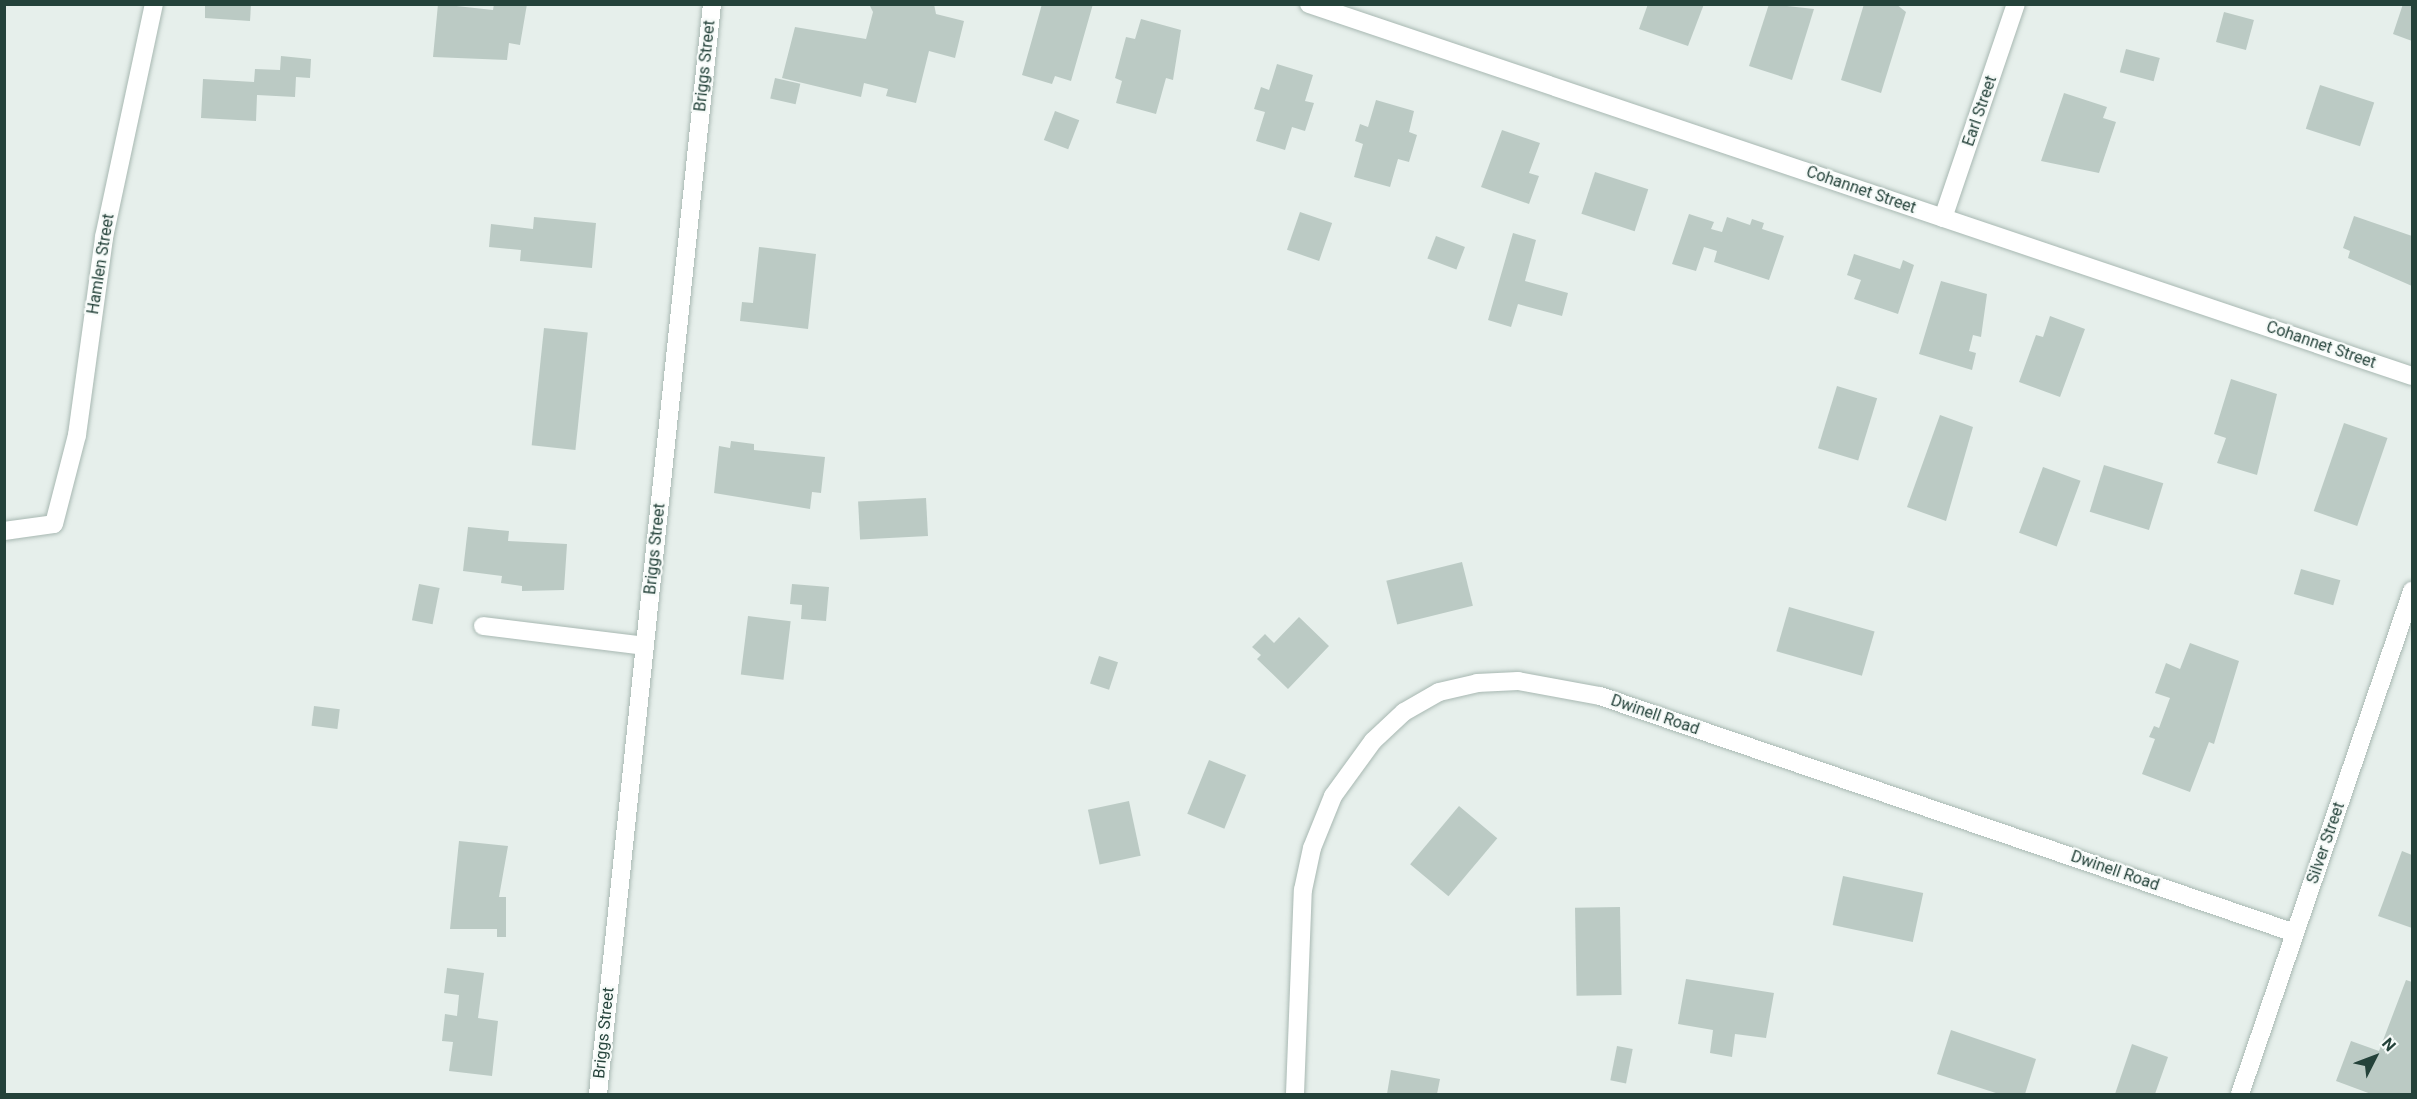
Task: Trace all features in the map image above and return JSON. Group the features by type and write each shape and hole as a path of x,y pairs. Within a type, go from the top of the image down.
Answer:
{"street":[{"name":"Hamlen Street","path":"4,531 54,524 77,435 104,237 154,4"},
{"name":"Briggs Street","path":"598,1095 712,4"},
{"name":"Cohannet Street","path":"1309,4 2412,376"},
{"name":"Earl Street","path":"1943,218 2016,4"},
{"name":"Silver Street","path":"2240,1095 2412,591"},
{"path":"483,626 645,646"},
{"name":"Dwinell Road","path":"1295,1095 1303,890 1312,848 1333,796 1373,741 1404,712 1439,692 1477,683 1518,681 1600,696 2295,933"}],"building":[{"path":"205,4 251,4 250,21 205,18"},
{"path":"438,4 493,10 494,4 527,4 520,45 509,43 507,60 433,57"},
{"path":"869,4 934,4 936,14 964,21 955,58 929,51 916,103 886,96 888,89 864,83 861,97 782,78 795,27 866,39 873,12"},
{"path":"1042,4 1093,4 1071,81 1055,76 1052,84 1022,75"},
{"path":"1648,4 1704,4 1688,46 1639,29"},
{"path":"1769,4 1814,9 1792,80 1749,66"},
{"path":"1864,4 1896,4 1906,12 1881,93 1841,80"},
{"path":"2403,4 2412,4 2412,41 2393,34"},
{"path":"2224,12 2254,20 2246,50 2216,42"},
{"path":"1141,19 1181,30 1173,80 1166,78 1156,114 1116,103 1122,81 1115,78 1126,37 1135,39"},
{"path":"2126,49 2160,58 2154,81 2120,72"},
{"path":"281,56 311,59 310,78 296,77 295,97 257,95 256,121 201,118 203,79 254,82 255,69 280,70"},
{"path":"1277,64 1313,75 1305,101 1314,103 1305,131 1292,127 1285,150 1256,141 1265,112 1254,109 1261,87 1269,90"},
{"path":"775,78 800,84 796,104 770,98"},
{"path":"2320,85 2374,103 2360,146 2306,129"},
{"path":"2064,93 2107,107 2103,118 2116,122 2099,173 2041,161"},
{"path":"1376,100 1414,111 1409,132 1417,135 1409,162 1398,159 1390,187 1354,177 1363,144 1355,141 1360,124 1368,127"},
{"path":"1055,111 1079,120 1068,149 1044,140"},
{"path":"1502,130 1540,143 1529,173 1539,176 1529,204 1481,187"},
{"path":"1595,172 1648,189 1635,231 1581,214"},
{"path":"1300,212 1332,223 1319,261 1287,250"},
{"path":"1689,214 1714,222 1711,229 1722,232 1727,217 1750,225 1752,219 1764,223 1762,229 1784,236 1769,280 1714,262 1717,251 1704,247 1696,271 1672,264"},
{"path":"2354,216 2412,236 2412,286 2348,258 2350,251 2343,248"},
{"path":"534,217 596,223 592,268 520,261 521,250 489,247 491,224 533,229"},
{"path":"1513,233 1536,240 1525,281 1568,293 1562,316 1518,304 1511,327 1488,320"},
{"path":"1436,236 1465,247 1456,270 1427,258"},
{"path":"759,247 816,254 808,329 740,321 742,302 753,303"},
{"path":"1854,254 1900,269 1903,260 1914,265 1898,314 1854,299 1861,280 1847,275"},
{"path":"1941,281 1987,294 1981,337 1973,335 1969,351 1976,353 1972,370 1919,354"},
{"path":"2050,316 2085,329 2060,397 2019,382 2036,335 2043,337"},
{"path":"544,328 588,333 575,450 532,445"},
{"path":"2231,379 2277,394 2257,475 2217,463 2226,438 2214,434"},
{"path":"1837,386 1877,398 1858,460 1818,448"},
{"path":"1940,415 1973,427 1946,521 1907,507"},
{"path":"2344,423 2387,438 2357,526 2314,511"},
{"path":"731,441 754,444 754,450 825,457 821,493 812,492 810,509 714,493 719,446 730,448"},
{"path":"2104,465 2163,483 2149,530 2090,512"},
{"path":"2043,467 2081,481 2057,546 2019,533"},
{"path":"926,498 928,536 860,540 858,502"},
{"path":"468,527 509,531 508,541 567,544 564,590 522,591 522,586 501,583 502,576 463,571"},
{"path":"1462,562 1473,606 1397,625 1386,581"},
{"path":"2301,569 2340,580 2333,605 2294,594"},
{"path":"419,584 440,588 433,624 412,620"},
{"path":"792,584 829,587 826,621 801,619 802,605 790,604"},
{"path":"1789,607 1875,632 1862,676 1776,651"},
{"path":"748,616 791,621 783,680 741,675"},
{"path":"1299,617 1329,646 1288,689 1257,659 1261,655 1252,647 1265,634 1274,643"},
{"path":"2190,643 2239,661 2214,744 2209,742 2190,792 2142,774 2155,739 2149,737 2154,726 2159,728 2170,698 2155,693 2166,663 2180,669"},
{"path":"1099,656 1118,662 1109,690 1090,684"},
{"path":"314,706 340,709 337,729 312,726"},
{"path":"1209,760 1246,775 1224,829 1187,814"},
{"path":"1129,801 1141,856 1100,865 1088,810"},
{"path":"1459,806 1497,838 1448,896 1410,864"},
{"path":"459,841 508,846 499,897 506,897 506,937 497,937 497,929 450,929"},
{"path":"2402,851 2412,855 2412,928 2378,916"},
{"path":"1843,876 1923,893 1913,942 1833,925"},
{"path":"1620,907 1622,995 1577,996 1575,908"},
{"path":"447,968 484,973 478,1018 498,1021 492,1076 449,1071 453,1042 442,1041 445,1014 457,1016 459,995 444,993"},
{"path":"1686,979 1774,993 1766,1038 1735,1034 1732,1057 1710,1053 1713,1030 1678,1024"},
{"path":"2406,980 2412,982 2412,1094 2371,1094 2336,1081 2351,1041 2379,1051"},
{"path":"1951,1030 2036,1059 2025,1094 1999,1094 1937,1074"},
{"path":"2132,1044 2168,1057 2155,1094 2115,1094"},
{"path":"1617,1046 1633,1049 1626,1083 1610,1080"},
{"path":"1391,1070 1440,1079 1437,1094 1387,1094"}]}
